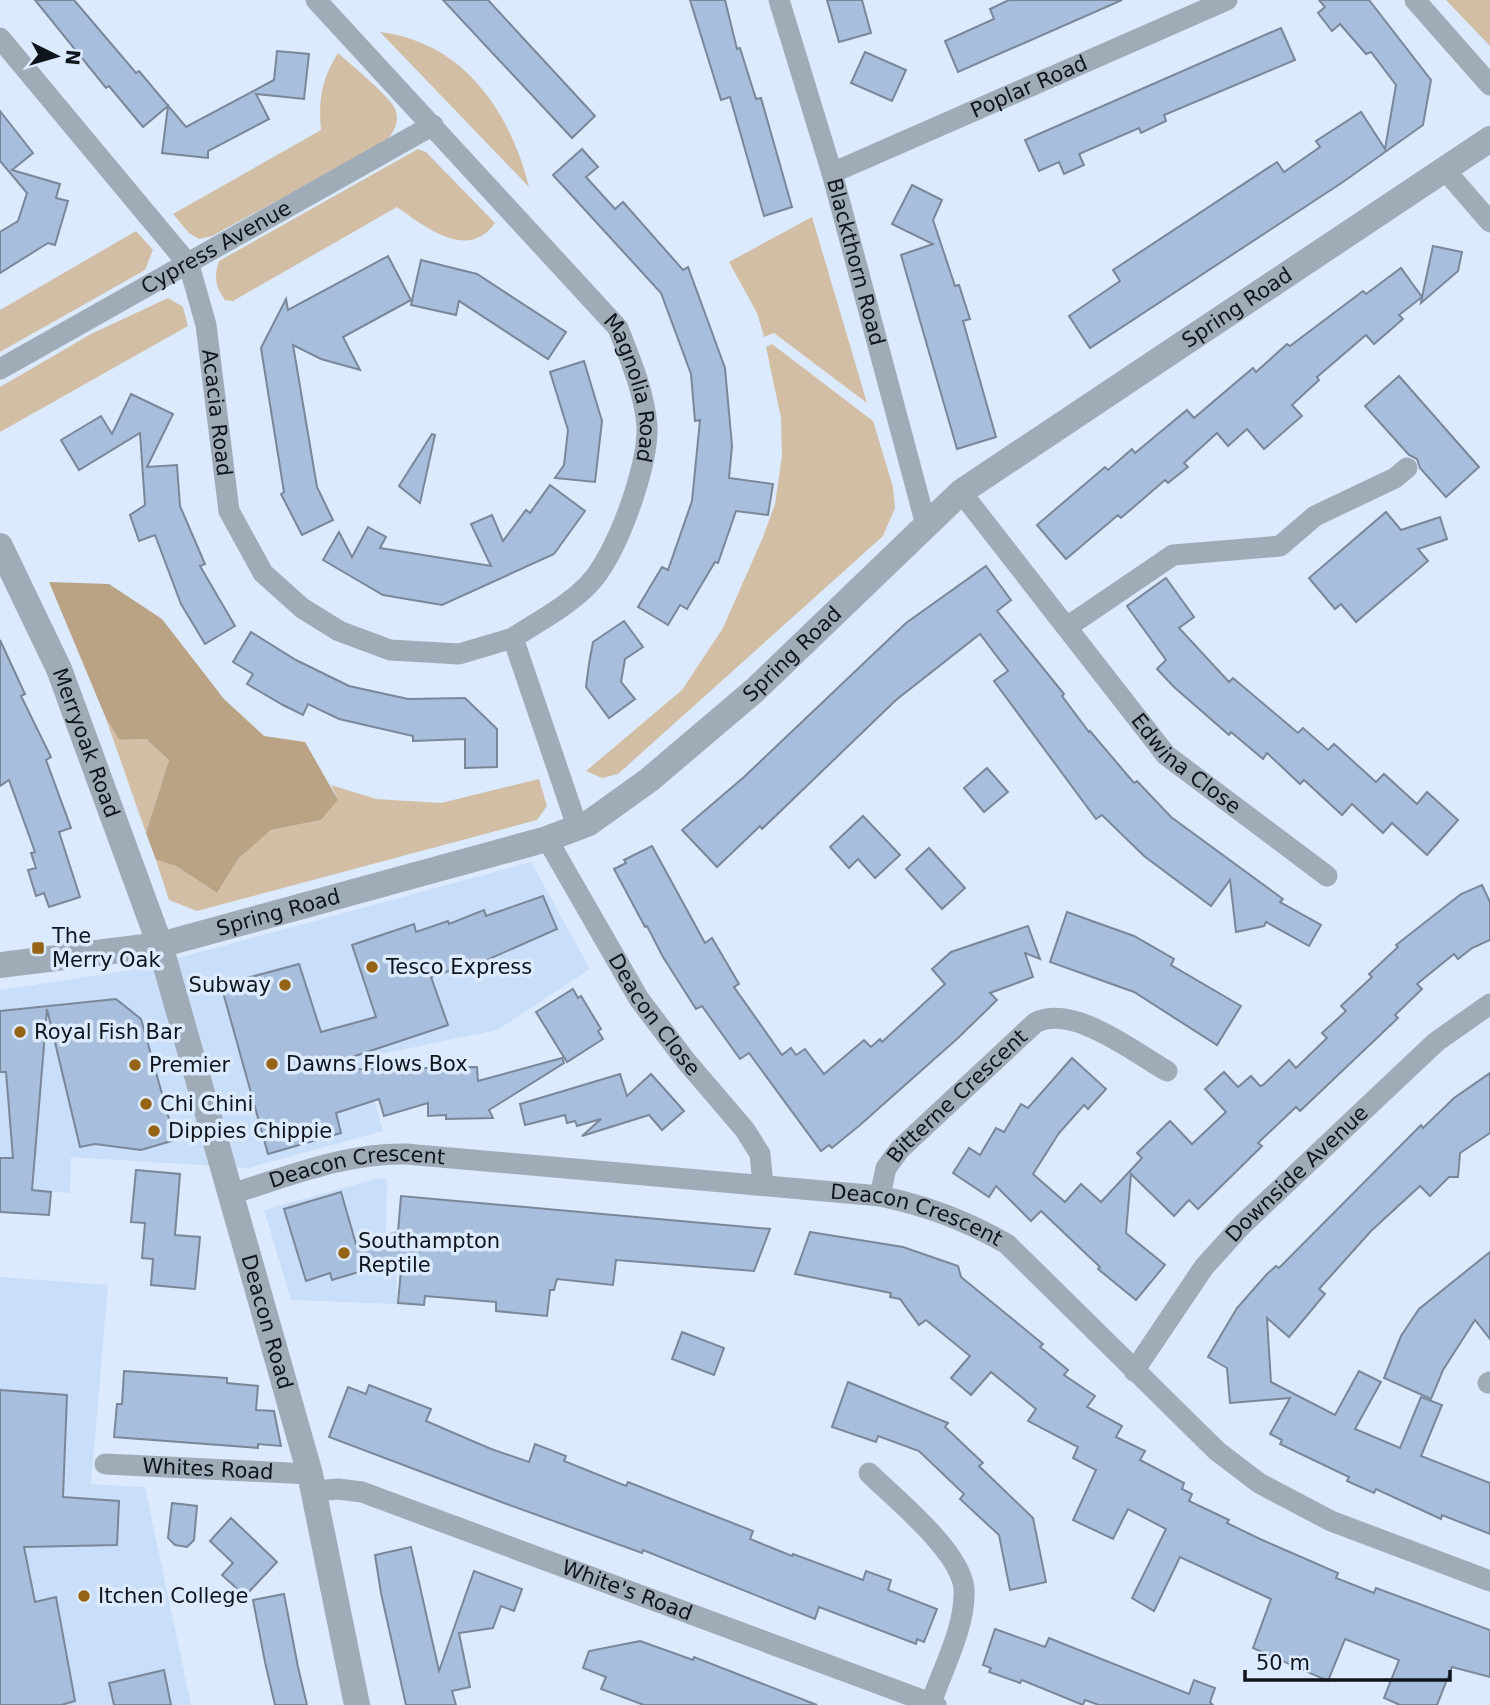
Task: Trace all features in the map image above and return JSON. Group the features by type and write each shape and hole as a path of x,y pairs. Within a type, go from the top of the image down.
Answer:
{"street":[{"name":"Magnolia Road","path":"316,0 618,328 637,376 647,428 637,481 621,536 588,585 513,638"},
{"name":"Blackthorn Road","path":"779,0 832,173 926,525"},
{"name":"Poplar Road","path":"832,173 1227,0"},
{"path":"1415,0 1490,85"},
{"name":"Acacia Road","path":"0,38 189,265 206,324 229,511 263,573 302,608 339,631 390,650 459,654 513,638"},
{"name":"Cypress Avenue","path":"0,369 189,265 433,125"},
{"name":"Spring Road","path":"0,965 160,946 578,829 649,780 755,690 961,492 1490,139"},
{"path":"1445,170 1490,222"},
{"path":"1067,628 1173,555 1280,546 1315,516 1395,478 1408,468"},
{"name":"Edwina Close","path":"961,492 1166,755 1326,876"},
{"name":"Merryoak Road","path":"0,546 63,680 160,946"},
{"path":"513,638 578,829"},
{"name":"Deacon Close","path":"547,839 639,999 686,1061 745,1130 760,1154 763,1185"},
{"name":"Deacon Road","path":"160,946 312,1483 357,1705"},
{"name":"Downside Avenue","path":"1134,1371 1204,1267 1242,1225 1436,1042 1490,1004"},
{"name":"Bitterne Crescent","path":"880,1196 886,1168 900,1149 1035,1023 1046,1017 1062,1016 1082,1022 1167,1071"},
{"name":"Deacon Crescent","path":"231,1194 346,1158 373,1153 880,1196 931,1207 969,1222 1007,1244 1224,1457 1259,1483 1331,1521 1490,1581"},
{"name":"Whites Road","path":"105,1464 312,1483"},
{"path":"869,1473 948,1553 959,1570 964,1587 961,1613 933,1704"},
{"name":"White's Road","path":"312,1483 362,1492 933,1704"}],"shaded area":[{"path":"1446,0 1490,0 1490,46"},
{"path":"380,32 409,38 436,50 459,65 495,107 521,159 529,187"},
{"path":"338,53 394,107 397,121 385,142 212,236 199,239 189,233 173,214 321,130 322,90"},
{"path":"418,149 426,152 495,223 484,234 472,240 446,237 397,207 233,301 225,300 216,281 219,261"},
{"path":"812,217 867,403 774,333 764,337 757,313 729,262"},
{"path":"136,231 153,250 145,270 0,352 0,310"},
{"path":"168,298 183,307 188,326 0,432 0,387 91,334"},
{"path":"772,344 873,421 893,487 895,508 883,536 618,774 602,778 586,771 682,690 723,628 763,537 775,504 782,456 781,418 766,347"},
{"path":"49,582 109,584 162,619 224,699 264,736 305,742 338,800 321,820 271,830 239,858 217,893 176,866 156,860 146,833 169,760 146,739 119,740 105,716"},
{"path":"105,716 119,740 146,739 169,760 146,833"},
{"path":"539,779 547,806 537,820 197,911 169,900 156,860 176,866 217,893 239,858 271,830 321,820 338,800 331,785 376,799 441,803"},
{"path":"531,862 590,969 497,1030 362,1058 383,1131 248,1168 71,1157 70,1193 32,1190 0,1212 0,990 138,969"},
{"path":"379,1178 387,1179 386,1234 396,1267 397,1304 291,1300 264,1210"},
{"name":"Itchen College","path":"0,1277 108,1285 91,1484 145,1487 191,1705 0,1705"}],"building":[{"path":"35,0 74,0 136,73 139,71 186,127 274,80 277,51 309,54 304,99 256,94 269,119 208,151 208,158 162,153 168,106 143,127 109,86 106,88"},
{"path":"443,0 488,0 595,116 572,138"},
{"path":"690,0 725,0 737,49 740,48 756,99 761,98 792,207 764,216 730,97 721,100"},
{"path":"827,0 862,0 871,33 839,42"},
{"path":"1009,0 1122,0 958,72 945,41 994,19 990,9"},
{"path":"1319,0 1369,0 1431,80 1423,125 1343,182 1090,348 1069,316 1120,281 1113,270 1277,162 1284,172 1320,147 1316,141 1361,112 1385,149 1396,85 1371,52 1366,54 1340,24 1332,31 1318,13 1325,7"},
{"path":"1281,28 1295,60 1164,115 1166,121 1141,133 1139,128 1079,154 1084,165 1064,174 1059,162 1039,171 1025,140"},
{"path":"865,52 906,70 892,101 851,83"},
{"path":"0,111 33,153 12,170 60,184 56,198 68,201 55,245 48,243 0,273 0,232 18,221 27,193 0,161"},
{"path":"582,149 598,167 586,177 615,209 623,202 683,270 688,267 725,368 732,446 729,478 773,484 768,515 736,511 718,563 715,562 687,609 680,605 668,625 638,607 662,567 668,570 692,501 700,420 695,421 691,374 661,293 553,175"},
{"path":"912,185 942,200 933,220 955,286 959,285 970,319 963,321 996,437 957,449 901,255 933,244 892,224"},
{"path":"1433,246 1462,252 1458,271 1421,303"},
{"path":"388,256 411,300 343,337 360,370 321,359 293,345 317,487 333,520 302,535 281,494 284,492 261,348 286,299 288,310"},
{"path":"421,260 477,274 566,332 548,359 459,301 456,315 411,305"},
{"path":"1401,268 1422,297 1399,315 1403,319 1374,344 1366,335 1317,377 1319,380 1292,405 1302,416 1264,449 1247,429 1228,446 1217,433 1184,463 1188,467 1168,483 1165,480 1121,518 1118,515 1066,559 1037,525 1105,467 1108,470 1132,449 1135,453 1187,410 1194,418 1253,368 1256,372 1287,344 1290,346 1363,291 1366,294"},
{"path":"584,361 602,421 595,482 555,478 564,465 568,430 550,372"},
{"path":"1399,376 1479,467 1446,497 1420,468 1417,459 1409,455 1365,406"},
{"path":"131,394 173,414 147,467 177,465 180,506 205,564 200,566 235,626 205,644 181,604 155,535 139,541 130,515 145,505 140,433 79,470 61,440 101,416 112,434"},
{"path":"432,434 435,435 420,503 399,486"},
{"path":"550,485 585,511 554,554 442,605 383,595 323,560 339,532 352,557 368,527 386,537 380,548 491,566 471,524 492,515 503,541 526,510 530,513"},
{"path":"1386,512 1401,530 1440,517 1447,539 1418,549 1428,561 1356,622 1341,604 1335,609 1309,578"},
{"path":"986,566 1011,600 997,611 1064,694 1062,696 1089,732 1134,783 1137,781 1171,817 1283,899 1280,902 1321,925 1309,946 1266,922 1264,926 1236,932 1230,880 1211,906 1144,856 1102,815 1096,819 994,681 1008,671 980,634 896,700 762,829 760,826 717,867 682,830 744,777 906,623"},
{"path":"1166,578 1194,617 1179,628 1229,682 1233,678 1298,733 1303,728 1328,750 1334,744 1376,782 1384,774 1417,804 1427,792 1458,820 1427,855 1392,823 1383,833 1352,804 1342,815 1304,780 1300,784 1267,753 1263,759 1231,732 1229,735 1157,669 1166,660 1127,606"},
{"path":"624,621 643,647 625,659 621,682 635,699 609,718 586,687 589,664 593,642"},
{"path":"251,632 296,660 349,686 408,699 465,698 497,729 497,767 465,768 465,739 413,741 413,736 339,719 308,704 303,715 283,705 247,684 253,674 233,662"},
{"path":"0,640 25,694 21,696 51,757 46,760 71,828 59,832 80,897 49,907 44,893 36,896 28,870 36,868 31,853 35,852 9,780 0,786"},
{"path":"987,768 1008,792 984,812 964,788"},
{"path":"863,816 900,855 875,878 858,859 849,868 830,847"},
{"path":"652,846 705,943 712,938 739,984 734,987 782,1055 791,1048 796,1055 805,1049 824,1074 864,1040 871,1047 880,1039 882,1042 945,984 932,969 951,952 1028,926 1040,959 1025,953 1033,977 990,993 997,1000 958,1038 860,1125 832,1148 829,1145 821,1151 749,1053 740,1059 702,1006 696,1009 647,926 645,927 614,869 626,863 624,860"},
{"path":"929,848 965,888 942,909 906,869"},
{"path":"1482,885 1490,902 1490,940 1472,948 1458,959 1454,954 1417,984 1422,989 1395,1015 1398,1018 1300,1111 1296,1107 1258,1143 1262,1146 1198,1209 1189,1200 1174,1216 1131,1174 1126,1233 1165,1265 1136,1300 1098,1269 1100,1267 1041,1211 1031,1221 996,1186 989,1197 953,1173 969,1148 980,1155 996,1128 1004,1132 1021,1104 1028,1108 1072,1058 1106,1089 1088,1109 1084,1105 1059,1133 1033,1174 1065,1202 1081,1184 1101,1202 1142,1158 1137,1153 1170,1121 1192,1144 1226,1112 1205,1089 1224,1072 1238,1087 1251,1076 1260,1086 1289,1060 1296,1068 1327,1038 1322,1033 1346,1011 1341,1006 1372,977 1369,974 1398,947 1396,945 1461,894"},
{"path":"543,896 557,929 471,967 470,964 431,977 448,1025 313,1070 477,1067 478,1081 562,1058 564,1063 489,1110 493,1118 446,1119 446,1115 428,1116 428,1103 384,1116 379,1099 336,1113 341,1133 268,1154 221,985 299,964 321,1032 376,1017 352,945 414,924 416,932 448,921 449,924 484,910 486,916"},
{"path":"1067,912 1134,936 1174,959 1171,965 1241,1006 1217,1045 1134,992 1050,962"},
{"path":"573,989 578,998 581,996 601,1029 598,1031 603,1039 567,1062 536,1012"},
{"path":"116,999 141,1019 175,1140 141,1150 95,1144 80,1147 47,1009 32,1190 51,1192 49,1215 0,1212 0,1158 13,1158 6,1072 0,1072 0,1011"},
{"path":"1490,1073 1490,1133 1460,1153 1458,1177 1449,1177 1430,1196 1420,1186 1371,1231 1319,1289 1325,1294 1289,1337 1267,1318 1271,1382 1335,1415 1359,1371 1381,1382 1355,1429 1400,1448 1421,1397 1442,1405 1421,1456 1490,1483 1490,1534 1442,1515 1441,1519 1376,1489 1374,1493 1347,1481 1349,1477 1280,1444 1282,1440 1270,1434 1290,1398 1230,1403 1227,1368 1208,1357 1237,1308 1267,1274 1276,1266 1279,1268 1421,1125 1423,1128 1454,1098"},
{"path":"620,1074 627,1096 651,1074 684,1111 662,1130 649,1115 582,1136 601,1119 577,1126 575,1121 567,1123 565,1115 525,1125 520,1104"},
{"path":"136,1170 180,1174 175,1235 200,1237 195,1289 151,1285 153,1259 142,1258 145,1223 131,1222"},
{"path":"341,1192 356,1244 398,1232 401,1196 770,1229 754,1271 616,1260 613,1285 557,1279 554,1290 550,1290 547,1316 496,1311 496,1302 425,1296 424,1305 398,1303 402,1259 332,1280 330,1273 306,1281 284,1209"},
{"path":"810,1232 903,1247 958,1266 961,1277 1043,1344 1040,1347 1068,1370 1064,1375 1095,1396 1087,1407 1122,1426 1116,1437 1145,1451 1140,1460 1184,1483 1182,1489 1192,1494 1189,1501 1229,1520 1227,1523 1260,1539 1338,1573 1336,1578 1374,1593 1376,1588 1490,1630 1490,1677 1452,1667 1437,1705 1400,1705 1384,1698 1399,1660 1345,1639 1328,1681 1253,1648 1271,1599 1180,1557 1154,1611 1132,1598 1166,1529 1128,1509 1113,1539 1073,1520 1096,1470 1073,1458 1078,1447 1028,1421 1036,1409 991,1372 971,1395 951,1378 970,1356 926,1320 919,1325 900,1299 890,1297 891,1293 795,1274"},
{"path":"1490,1252 1490,1339 1475,1320 1443,1370 1431,1399 1384,1378 1401,1336 1419,1309"},
{"path":"682,1332 724,1348 714,1375 672,1359"},
{"path":"124,1371 227,1378 227,1383 258,1386 256,1410 274,1411 281,1446 258,1444 258,1448 114,1437 117,1404 122,1404"},
{"path":"848,1382 948,1423 945,1427 983,1463 979,1466 1033,1518 1046,1582 1010,1590 999,1535 960,1499 964,1494 919,1451 878,1436 876,1442 832,1427"},
{"path":"369,1385 431,1409 426,1421 491,1449 529,1462 535,1444 566,1456 564,1461 626,1486 628,1482 753,1531 750,1539 792,1556 793,1554 863,1580 866,1571 891,1580 888,1590 937,1609 924,1642 917,1639 916,1644 819,1607 815,1619 643,1550 642,1553 329,1437 348,1387 366,1394"},
{"path":"0,1390 67,1395 63,1497 119,1501 117,1545 24,1547 35,1602 56,1597 75,1701 61,1705 0,1705"},
{"path":"172,1503 197,1506 194,1540 187,1547 175,1545 168,1538"},
{"path":"231,1518 277,1562 245,1596 222,1575 233,1563 210,1541"},
{"path":"411,1547 439,1671 474,1571 522,1589 514,1611 501,1606 493,1628 459,1633 470,1687 452,1691 456,1705 406,1705 375,1555"},
{"path":"284,1594 307,1705 275,1705 265,1662 253,1600"},
{"path":"995,1629 1045,1647 1049,1638 1189,1694 1194,1680 1215,1688 1210,1702 1213,1705 1099,1705 1085,1700 1083,1705 1022,1680 1020,1683 989,1672 991,1668 983,1665"},
{"path":"640,1641 693,1660 694,1657 817,1705 644,1705 601,1689 606,1677 583,1668 589,1651"},
{"path":"164,1670 171,1705 114,1705 109,1683"}],"place":[{"name":"The Merry Oak","path":"38,948"},
{"name":"Tesco Express","path":"372,967"},
{"name":"Subway","path":"285,985"},
{"name":"Royal Fish Bar","path":"20,1032"},
{"name":"Dawns Flows Box","path":"272,1064"},
{"name":"Premier","path":"135,1065"},
{"name":"Chi Chini","path":"146,1104"},
{"name":"Dippies Chippie","path":"154,1131"},
{"name":"Southampton Reptile","path":"344,1253"},
{"name":"Itchen College","path":"84,1596"}]}
